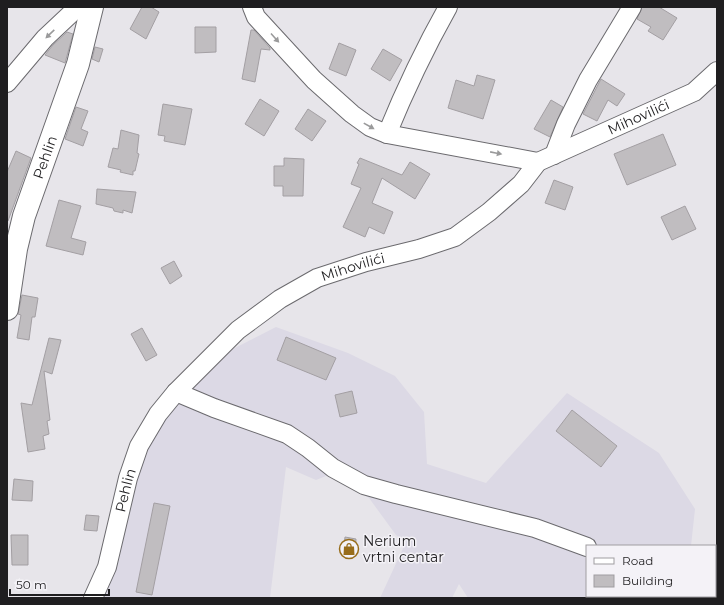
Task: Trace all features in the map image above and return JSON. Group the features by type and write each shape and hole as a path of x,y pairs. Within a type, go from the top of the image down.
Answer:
{"main road":[{"name":"Pehlin","path":"7,309 11,248 24,216 78,64 92,7"}],"street":[{"path":"7,83 45,38 78,7"},
{"path":"252,7 256,17 314,80 352,114 370,127 387,134 546,158"},
{"path":"387,134 403,94 448,7"},
{"name":"Mihovilići","path":"176,392 238,330 280,299 317,278 366,262 419,249 455,237 489,212 521,184 546,158 566,124 588,80 632,7"},
{"name":"Mihovilići","path":"546,158 694,92 717,71"},
{"path":"176,392 214,408 287,434 308,448 333,468 364,485 535,528 586,547"},
{"name":"Pehlin","path":"93,598 107,567 128,478 139,446 158,414 176,392"}],"shaded area":[{"path":"276,327 348,353 395,376 424,412 427,464 486,483 567,393 659,453 695,509 691,545 586,545 586,597 591,598 468,598 459,584 452,598 380,598 406,542 396,535 369,498 331,474 316,480 286,467 270,598 100,598 119,561 140,452 162,414 229,351"}],"building":[{"path":"142,7 151,7 159,12 146,39 130,29"},
{"path":"642,7 659,7 677,18 663,40 648,31 651,27 637,19"},
{"path":"195,27 216,27 216,52 195,53"},
{"path":"251,30 254,30 270,48 270,50 261,49 255,82 242,79"},
{"path":"67,32 73,34 65,63 45,55 53,45"},
{"path":"339,43 356,50 346,76 329,69"},
{"path":"95,47 103,49 99,62 92,59"},
{"path":"383,49 402,60 390,81 371,69"},
{"path":"477,75 495,80 483,119 448,108 456,80 474,86"},
{"path":"601,79 625,94 617,106 608,100 597,121 583,114"},
{"path":"260,99 279,111 264,136 245,124"},
{"path":"551,100 563,107 550,137 534,129"},
{"path":"163,104 192,109 185,145 164,141 165,136 158,135"},
{"path":"76,107 88,111 81,129 88,132 83,146 65,139"},
{"path":"308,109 326,121 312,141 295,129"},
{"path":"121,130 139,135 137,153 139,154 133,175 108,167 113,148 118,149"},
{"path":"663,134 676,165 627,185 614,154"},
{"path":"16,151 31,158 8,221 7,172"},
{"path":"284,158 304,159 303,196 283,196 283,186 274,186 274,166 284,166"},
{"path":"360,158 402,175 410,162 430,174 415,199 382,178 372,203 393,212 384,234 369,227 365,237 343,227 361,188 351,184"},
{"path":"554,180 573,187 565,210 545,203"},
{"path":"97,189 136,192 132,213 123,210 123,213 114,211 113,208 96,204"},
{"path":"59,200 81,206 71,238 86,242 83,255 46,246"},
{"path":"685,206 696,229 672,240 661,217"},
{"path":"174,261 182,276 170,284 161,268"},
{"path":"22,295 38,298 35,317 32,317 29,340 17,338 21,315 18,314"},
{"path":"142,328 157,355 146,361 131,334"},
{"path":"286,337 336,358 326,380 277,360"},
{"path":"49,338 61,340 52,374 44,371 50,420 47,421 49,434 43,436 45,449 28,452 21,403 32,405"},
{"path":"352,391 357,413 340,417 335,395"},
{"path":"572,410 617,446 601,467 556,431"},
{"path":"14,479 33,481 32,501 12,500"},
{"path":"154,503 170,506 152,595 136,592"},
{"path":"86,515 99,516 97,531 84,530"},
{"path":"11,535 28,535 28,565 12,565"},
{"path":"345,537 356,539 355,556 343,554"}],"place":[{"name":"Nerium vrtni centar","path":"349,549"}]}
